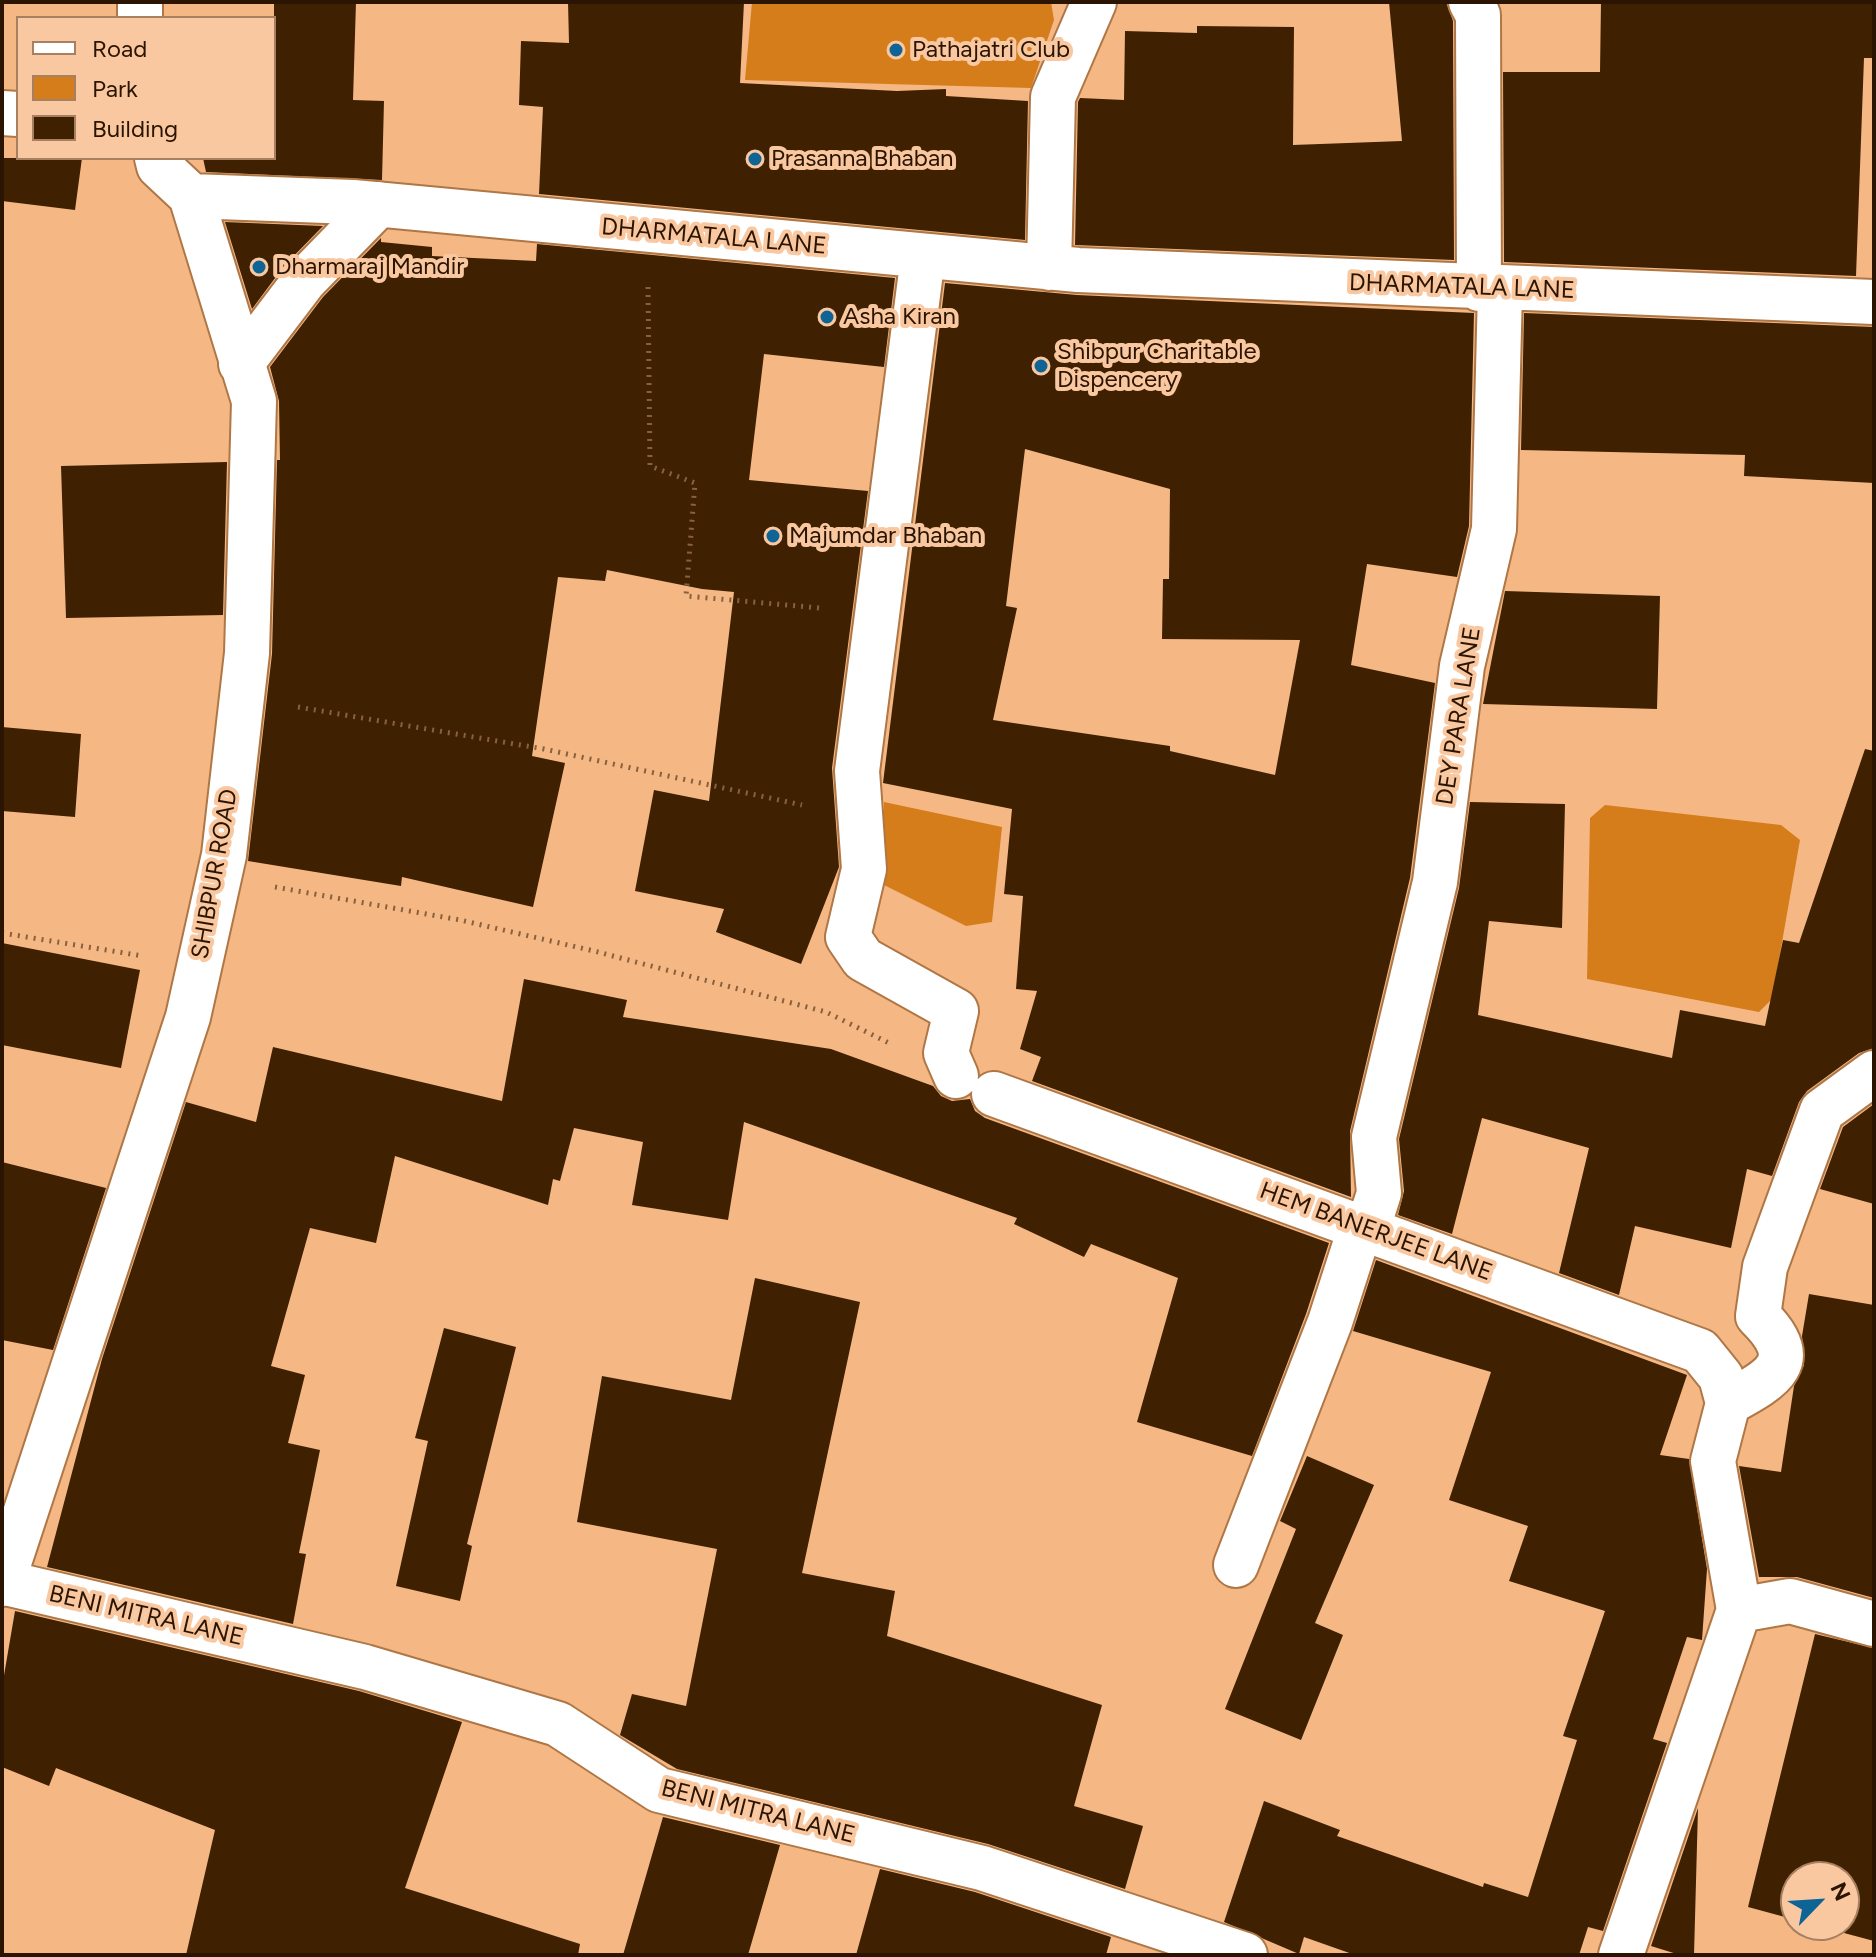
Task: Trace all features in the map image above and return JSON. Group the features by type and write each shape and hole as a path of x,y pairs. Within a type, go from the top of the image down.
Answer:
{"street":[{"path":"1049,268 1053,97 1094,2"},
{"name":"DEY PARA LANE","path":"1236,1565 1379,1193 1374,1137 1435,882 1462,666 1494,529 1489,289 1478,15 1471,2"},
{"path":"158,160 159,166 191,196"},
{"name":"DHARMATALA LANE","path":"191,196 379,204 1049,268 1489,289 1874,302"},
{"name":"SHIBPUR ROAD","path":"2,1583 188,1017 219,877 247,653 254,401 191,196"},
{"path":"241,364 304,281 379,204"},
{"path":"923,256 857,771 864,869 848,937 863,959 956,1011 946,1053 975,1085"},
{"path":"1621,1955 1739,1610 1713,1461 1728,1403 1768,1382 1781,1360 1778,1335 1758,1316 1765,1267 1822,1111 1874,1073"},
{"name":"HEM BANERJEE LANE","path":"975,1085 1700,1351 1721,1377 1728,1403"},
{"name":"BENI MITRA LANE","path":"2,1583 365,1667 558,1724 659,1790 982,1868 1245,1955"},
{"path":"1739,1610 1790,1601 1874,1624"}],"path":[{"path":"647,231 650,466 695,483 686,596 877,613"},
{"path":"242,697 544,749 860,826"},
{"path":"219,877 460,920 594,951 810,1008 975,1085"},
{"path":"2,933 199,965"}],"green space":[{"name":"Pathajatri Club","path":"752,2 1051,2 1054,20 1031,88 745,80"},
{"path":"884,802 1002,827 992,922 966,926 884,885"},
{"path":"1605,805 1781,825 1800,840 1772,999 1759,1012 1587,979 1590,818"}],"building":[{"path":"274,2 356,2 353,100 384,101 382,180 206,172 203,160 276,160"},
{"path":"568,2 744,2 740,83 897,91 946,89 946,96 1028,101 1025,240 539,194 543,107 519,105 521,41 569,43"},
{"path":"1389,2 1446,2 1453,21 1454,260 1075,245 1078,102 1080,98 1124,100 1125,31 1197,33 1197,26 1294,27 1293,145 1402,141"},
{"path":"1601,2 1874,2 1874,58 1864,58 1856,276 1504,262 1503,72 1600,72"},
{"path":"2,158 82,160 75,210 2,201"},
{"name":"Dharmaraj Mandir","path":"225,222 323,226 284,266 252,309"},
{"path":"381,238 381,242 432,247 432,256 536,261 537,244 895,278 884,367 764,354 749,480 868,491 832,768 839,867 801,964 716,932 724,909 635,891 654,790 709,801 734,592 702,589 607,570 605,581 558,577 532,756 565,763 533,907 402,877 401,886 248,861 272,654 277,460 280,460 279,401 270,367 323,297"},
{"path":"945,283 1077,295 1474,313 1469,526 1457,577 1367,564 1351,665 1435,683 1410,878 1350,1131 1351,1197 1032,1081 1041,1057 1020,1049 1037,991 1016,989 1023,896 1004,894 1012,809 883,783","holes":["1025,449 1170,489 1169,579 1163,579 1162,639 1300,640 1275,775 1170,751 1170,746 993,720 1017,608 1006,606"]},
{"path":"1524,313 1874,327 1874,483 1744,476 1745,455 1521,450"},
{"path":"227,462 223,615 66,618 61,466"},
{"path":"1505,591 1660,596 1657,709 1483,704"},
{"path":"2,727 81,734 75,817 2,811"},
{"path":"1865,749 1874,751 1874,1048 1859,1053 1807,1091 1799,1102 1772,1176 1747,1169 1731,1248 1635,1226 1619,1295 1559,1273 1589,1148 1482,1118 1452,1234 1398,1215 1404,1191 1399,1139 1459,888 1470,802 1565,804 1562,928 1489,921 1478,1015 1672,1058 1680,1010 1765,1026 1783,940 1799,943"},
{"path":"2,943 140,970 121,1068 2,1045"},
{"path":"524,979 627,1000 623,1017 831,1049 933,1086 941,1096 952,1101 970,1099 975,1111 985,1118 1329,1243 1306,1314 1252,1456 1137,1422 1178,1278 1091,1244 1084,1257 1014,1224 1017,1218 744,1122 728,1220 632,1205 643,1142 574,1128 560,1181 553,1179 548,1205 395,1156 376,1243 310,1228 271,1366 305,1375 288,1443 320,1450 299,1553 306,1554 293,1624 47,1567 102,1359 186,1102 256,1122 273,1047 502,1101"},
{"path":"1874,1104 1874,1204 1820,1189 1843,1127"},
{"path":"2,1162 106,1188 53,1350 2,1340"},
{"path":"1376,1260 1687,1375 1660,1455 1689,1459 1707,1569 1702,1640 1687,1637 1653,1739 1667,1743 1603,1931 1588,1927 1579,1955 1355,1955 1304,1937 1299,1954 1224,1922 1264,1801 1340,1830 1337,1836 1483,1887 1484,1883 1528,1897 1577,1740 1563,1736 1605,1611 1509,1581 1528,1526 1449,1500 1491,1372 1353,1331"},
{"path":"755,1278 860,1302 802,1573 895,1591 887,1636 1102,1705 1074,1806 1143,1826 1125,1889 988,1844 677,1769 620,1735 632,1694 686,1706 717,1549 577,1522 602,1376 731,1400"},
{"path":"1809,1294 1874,1305 1874,1598 1797,1577 1759,1577 1739,1466 1781,1472 1794,1386 1804,1365 1802,1336"},
{"path":"444,1328 516,1347 467,1544 472,1546 460,1601 396,1586 428,1441 415,1438"},
{"path":"1307,1456 1374,1485 1315,1623 1343,1635 1301,1740 1225,1709 1296,1529 1280,1521"},
{"path":"15,1611 359,1691 462,1722 405,1888 580,1944 578,1955 186,1955 215,1830 56,1768 49,1786 2,1767 2,1687"},
{"path":"1815,1634 1874,1648 1874,1941 1860,1937 1860,1861 1780,1861 1780,1916 1748,1907"},
{"path":"1698,1808 1694,1955 1680,1955 1651,1946"},
{"path":"663,1817 780,1845 748,1955 623,1955"},
{"path":"880,1869 975,1892 1111,1937 1106,1955 856,1955"}],"place":[{"name":"Pathajatri Club","path":"896,50"},
{"name":"Prasanna Bhaban","path":"755,159"},
{"name":"Dharmaraj Mandir","path":"259,267"},
{"name":"Asha Kiran","path":"827,317"},
{"name":"Shibpur Charitable Dispencery","path":"1041,366"},
{"name":"Majumdar Bhaban","path":"773,536"}]}
